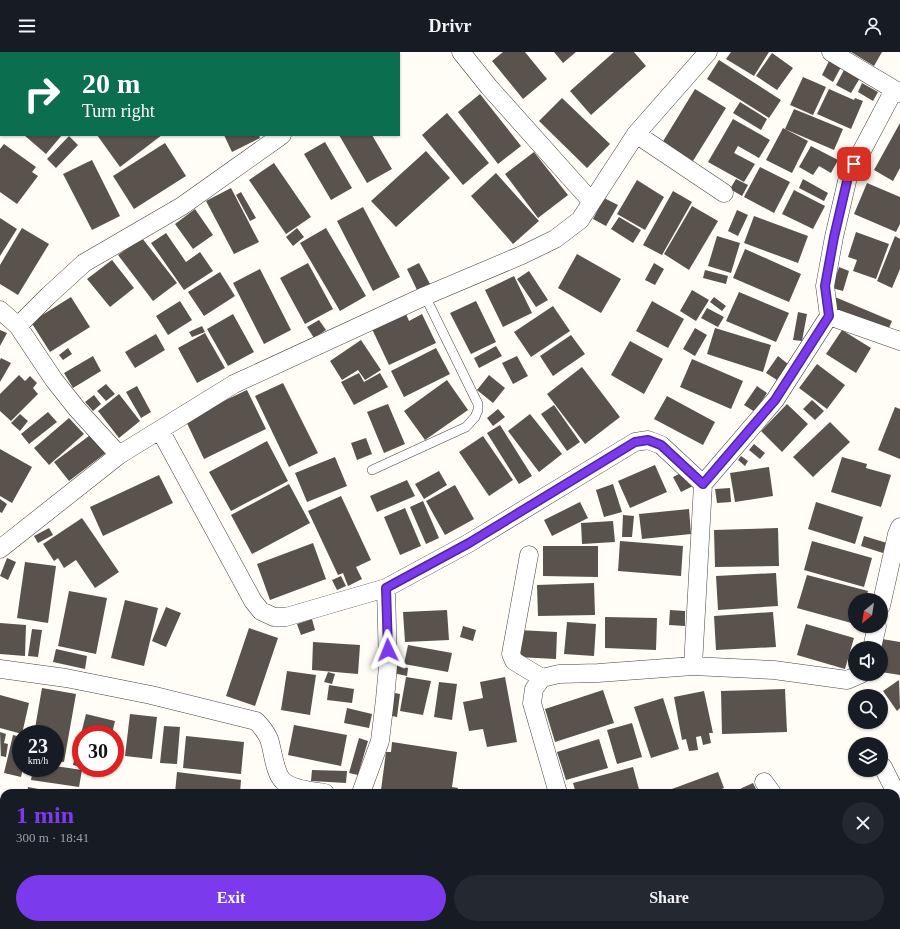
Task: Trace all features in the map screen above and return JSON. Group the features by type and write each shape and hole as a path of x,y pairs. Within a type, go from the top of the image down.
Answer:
{"street":[{"path":"461,52 489,87 591,201"},
{"path":"0,549 119,455 234,384 425,296 522,255 555,239 580,220 636,134 708,52"},
{"path":"693,666 703,484 775,400 829,316 825,286 834,237 848,177 897,92 831,52"},
{"path":"636,134 724,193"},
{"path":"18,326 84,263 182,206 281,136"},
{"path":"0,310 18,326 54,380 77,409 119,455"},
{"path":"829,316 900,341"},
{"path":"160,430 246,589 261,611 274,617 286,617 386,588 469,543 635,442 648,440 661,445 703,484"},
{"path":"884,593 897,534 900,527"},
{"path":"529,555 511,654 514,662 542,678"},
{"path":"362,789 380,740 385,699 388,666 386,588"},
{"path":"557,789 532,703 534,689 542,678 559,674 598,673 693,666 774,670 848,680"},
{"path":"0,669 66,678 151,695 256,721 265,730 276,766 283,780 298,788 303,789"},
{"path":"888,777 894,789"}],"lane":[{"path":"372,470 466,427 478,410 478,404 425,296"}],"building":[{"path":"503,52 525,52 547,79 523,99 492,61"},
{"path":"554,52 576,52 563,63"},
{"path":"614,52 634,52 646,66 591,115 570,91"},
{"path":"731,52 769,52 754,76 726,59"},
{"path":"851,52 882,52 874,66"},
{"path":"772,53 793,68 777,90 756,76"},
{"path":"719,60 781,100 769,118 707,79"},
{"path":"829,61 841,67 833,82 822,75"},
{"path":"844,70 860,78 851,93 836,85"},
{"path":"803,77 826,87 813,115 790,105"},
{"path":"862,83 878,92 873,101 858,92"},
{"path":"695,89 726,108 693,161 662,143"},
{"path":"829,89 854,100 855,98 863,101 851,129 817,114"},
{"path":"480,94 521,146 498,164 458,112"},
{"path":"562,98 610,144 587,168 539,121"},
{"path":"740,102 767,119 761,130 733,113"},
{"path":"794,109 843,129 834,150 785,129"},
{"path":"447,113 489,163 463,185 422,135"},
{"path":"733,119 770,140 759,158 738,146 734,153 755,164 744,182 708,162"},
{"path":"900,123 900,168 893,181 874,170"},
{"path":"783,128 808,141 792,173 766,160"},
{"path":"25,136 61,136 46,154"},
{"path":"69,136 78,145 56,168 47,159"},
{"path":"98,136 161,136 120,167"},
{"path":"224,136 259,136 260,138 232,152"},
{"path":"340,136 373,136 392,169 367,183"},
{"path":"325,142 352,188 331,200 304,154"},
{"path":"165,143 186,176 134,209 113,176"},
{"path":"4,144 36,167 32,172 38,176 17,204 0,192 0,149"},
{"path":"811,146 838,160 831,173 819,166 813,175 799,167"},
{"path":"426,151 450,178 396,227 371,201"},
{"path":"534,152 568,195 538,218 505,174"},
{"path":"92,160 120,216 92,230 63,174"},
{"path":"274,163 311,217 286,234 249,180"},
{"path":"760,167 790,182 774,213 744,197"},
{"path":"496,173 539,221 513,244 471,196"},
{"path":"736,179 748,185 742,196 730,189"},
{"path":"803,179 828,193 824,201 799,188"},
{"path":"637,180 664,197 645,230 617,214"},
{"path":"867,183 900,197 900,224 896,232 854,214"},
{"path":"231,188 259,242 234,254 206,201"},
{"path":"794,190 825,206 813,229 782,214"},
{"path":"673,191 692,202 662,255 643,245"},
{"path":"241,192 256,218 250,221 236,195"},
{"path":"604,198 618,205 606,226 593,219"},
{"path":"692,206 718,221 689,270 664,254"},
{"path":"363,207 400,277 373,291 337,221"},
{"path":"195,209 213,235 193,249 175,224"},
{"path":"737,210 748,215 738,236 728,231"},
{"path":"754,216 808,236 798,263 744,243"},
{"path":"619,217 641,230 633,243 611,229"},
{"path":"0,218 17,229 0,256"},
{"path":"22,228 49,244 18,295 0,284 0,265"},
{"path":"297,228 304,237 293,246 286,237"},
{"path":"326,228 366,296 340,311 300,243"},
{"path":"856,232 889,244 876,279 853,271 857,260 848,257"},
{"path":"166,233 186,262 200,252 213,271 184,290 151,243"},
{"path":"717,236 740,243 731,273 708,266"},
{"path":"895,236 900,239 900,269 892,288 877,281"},
{"path":"142,238 177,283 153,301 118,255"},
{"path":"745,249 801,274 789,302 733,278"},
{"path":"577,254 621,279 601,313 558,288"},
{"path":"112,260 134,288 110,307 87,279"},
{"path":"308,263 333,309 305,324 280,278"},
{"path":"419,263 430,284 417,290 407,269"},
{"path":"654,263 664,269 655,285 645,280"},
{"path":"839,267 849,271 843,291 832,288"},
{"path":"260,269 291,330 264,344 233,283"},
{"path":"705,270 728,276 726,284 703,278"},
{"path":"529,271 548,300 536,307 517,279"},
{"path":"220,272 235,296 204,316 188,292"},
{"path":"514,276 532,313 503,327 485,290"},
{"path":"692,290 709,300 696,321 680,311"},
{"path":"739,292 789,313 776,342 726,321"},
{"path":"71,297 90,327 50,352 31,322"},
{"path":"714,297 726,306 722,311 710,302"},
{"path":"835,297 892,321 888,330 831,307"},
{"path":"180,301 192,320 168,335 156,316"},
{"path":"476,301 496,342 471,354 450,313"},
{"path":"652,301 684,319 668,348 636,331"},
{"path":"553,306 570,331 531,357 514,332"},
{"path":"707,308 724,317 718,327 701,318"},
{"path":"798,312 807,314 802,341 793,340"},
{"path":"233,314 254,352 228,366 207,329"},
{"path":"406,314 409,321 422,314 436,343 389,365 372,329"},
{"path":"319,320 326,330 314,338 307,327"},
{"path":"202,326 205,332 192,337 189,332"},
{"path":"695,328 707,335 695,356 683,349"},
{"path":"715,328 771,345 763,372 707,354"},
{"path":"0,330 7,333 0,346"},
{"path":"842,330 871,348 856,373 826,354"},
{"path":"205,333 225,368 197,383 178,348"},
{"path":"156,334 165,350 135,368 125,352"},
{"path":"571,335 585,354 553,376 540,356"},
{"path":"361,340 381,370 365,380 358,370 342,380 330,361"},
{"path":"630,341 663,359 644,394 611,375"},
{"path":"496,346 502,356 479,368 474,358"},
{"path":"68,348 72,354 63,360 59,355"},
{"path":"436,348 450,374 404,397 391,371"},
{"path":"93,356 101,371 73,388 64,373"},
{"path":"517,356 528,376 513,384 502,363"},
{"path":"778,356 788,364 777,380 766,373"},
{"path":"1,358 11,363 0,382 0,360"},
{"path":"692,359 743,381 731,409 680,387"},
{"path":"817,364 845,385 827,409 799,388"},
{"path":"582,367 620,417 585,444 547,394"},
{"path":"359,373 364,382 380,373 388,387 354,405 341,382"},
{"path":"19,375 25,381 30,376 37,383 33,388 38,394 11,421 0,411 0,394"},
{"path":"489,375 505,388 493,403 477,390"},
{"path":"447,380 468,410 425,440 404,411"},
{"path":"283,383 318,453 289,467 255,396"},
{"path":"106,384 115,394 106,401 97,391"},
{"path":"137,386 151,412 141,418 126,392"},
{"path":"757,386 767,393 755,412 744,405"},
{"path":"247,390 266,429 204,459 185,419"},
{"path":"119,394 140,421 119,438 98,411"},
{"path":"94,395 101,404 93,411 85,402"},
{"path":"667,396 715,422 703,445 654,419"},
{"path":"812,400 824,411 815,420 803,409"},
{"path":"388,404 405,444 384,453 367,412"},
{"path":"787,404 808,424 782,452 761,431"},
{"path":"554,405 580,442 567,451 541,414"},
{"path":"895,407 900,409 900,459 878,450"},
{"path":"498,409 505,417 493,426 487,418"},
{"path":"48,412 57,422 29,444 21,434"},
{"path":"20,414 28,421 20,431 11,423"},
{"path":"530,414 562,454 539,472 508,431"},
{"path":"69,418 84,434 49,465 34,448"},
{"path":"830,422 850,442 813,477 793,457"},
{"path":"500,425 532,476 519,484 487,433"},
{"path":"93,433 107,452 69,481 54,462"},
{"path":"483,436 513,480 489,496 459,452"},
{"path":"366,438 372,454 357,460 351,443"},
{"path":"267,441 288,481 231,511 209,472"},
{"path":"754,444 765,453 760,459 749,450"},
{"path":"0,449 32,467 12,503 0,496"},
{"path":"741,456 748,461 745,466 738,460"},
{"path":"335,457 347,486 307,502 295,473"},
{"path":"842,457 867,464 866,468 891,475 881,507 831,492"},
{"path":"655,465 667,492 630,508 618,481"},
{"path":"769,467 773,496 735,502 730,473"},
{"path":"439,471 447,485 424,499 415,484"},
{"path":"685,471 693,486 681,492 673,477"},
{"path":"159,475 173,503 103,536 90,507"},
{"path":"407,480 415,496 377,512 370,496"},
{"path":"289,484 310,523 252,554 231,515"},
{"path":"613,484 622,512 604,517 596,490"},
{"path":"455,485 474,519 445,535 426,501"},
{"path":"730,488 731,502 717,503 715,489"},
{"path":"341,496 371,560 356,567 362,579 348,586 343,573 338,575 308,511"},
{"path":"0,499 7,504 2,513 0,512"},
{"path":"423,501 439,538 426,544 410,507"},
{"path":"580,502 588,518 552,536 544,520"},
{"path":"816,502 863,517 855,544 808,529"},
{"path":"405,508 421,546 400,555 384,517"},
{"path":"689,509 691,534 642,539 639,514"},
{"path":"623,515 634,516 632,537 622,537"},
{"path":"82,518 119,572 95,588 76,560 64,568 58,558 54,561 43,544"},
{"path":"613,521 615,542 582,544 581,523"},
{"path":"49,528 53,535 38,543 34,536"},
{"path":"778,528 779,566 715,567 714,530"},
{"path":"864,536 887,543 883,553 861,546"},
{"path":"620,541 683,546 681,576 618,571"},
{"path":"812,541 872,558 864,587 804,570"},
{"path":"313,543 326,579 270,600 257,564"},
{"path":"543,546 598,546 598,577 543,576"},
{"path":"7,558 16,562 8,580 0,576"},
{"path":"25,562 56,566 48,623 17,618"},
{"path":"776,573 778,606 718,610 716,576"},
{"path":"807,575 868,591 868,593 848,593 848,622 797,608"},
{"path":"341,576 346,586 337,590 332,580"},
{"path":"594,583 595,615 538,616 537,585"},
{"path":"69,591 107,598 96,654 58,646"},
{"path":"125,600 158,608 144,666 111,658"},
{"path":"166,607 181,613 166,647 152,641"},
{"path":"447,610 449,640 405,642 403,612"},
{"path":"670,610 685,611 685,626 669,625"},
{"path":"773,612 776,647 716,650 714,616"},
{"path":"605,617 657,618 656,650 605,648"},
{"path":"312,619 315,630 301,635 297,624"},
{"path":"567,622 596,624 594,656 564,654"},
{"path":"0,623 26,625 25,656 0,654"},
{"path":"806,624 854,638 853,641 848,641 848,659 845,669 797,655"},
{"path":"463,626 476,630 473,641 460,637"},
{"path":"249,628 278,638 255,706 226,696"},
{"path":"32,629 42,630 38,657 28,656"},
{"path":"518,630 557,632 556,659 517,657"},
{"path":"882,639 900,642 900,675 888,673 888,641 882,641"},
{"path":"313,642 360,645 358,674 312,670"},
{"path":"408,645 452,653 448,672 404,664"},
{"path":"56,649 87,656 85,669 53,662"},
{"path":"394,665 408,668 407,676 393,673"},
{"path":"287,671 316,675 310,715 281,710"},
{"path":"328,672 335,674 332,684 324,682"},
{"path":"406,677 431,681 423,715 400,711"},
{"path":"505,677 517,742 487,747 483,729 469,731 463,702 483,698 480,682"},
{"path":"899,680 900,708 897,711 888,698 888,689 886,689"},
{"path":"439,682 457,684 452,720 434,717"},
{"path":"329,685 354,689 352,703 327,700"},
{"path":"42,688 76,694 64,762 64,725 36,725"},
{"path":"785,689 787,732 722,734 721,691"},
{"path":"603,690 614,723 555,742 545,709"},
{"path":"704,691 713,733 709,733 711,743 703,745 701,736 696,737 698,750 689,751 686,739 682,740 674,697"},
{"path":"390,692 400,694 397,717 387,715"},
{"path":"0,695 29,703 24,725 12,725 12,731 0,728"},
{"path":"663,698 679,749 651,758 634,707"},
{"path":"347,708 372,714 369,728 344,723"},
{"path":"86,714 115,721 114,725 83,725"},
{"path":"130,714 157,717 152,759 125,756"},
{"path":"632,723 642,757 617,764 607,730"},
{"path":"294,725 347,735 341,766 288,755"},
{"path":"164,726 180,727 177,764 160,763"},
{"path":"0,732 6,734 4,743 8,744 6,757 1,756 1,760"},
{"path":"186,736 244,742 241,774 183,768"},
{"path":"359,738 368,741 358,775 349,773"},
{"path":"12,739 12,775 4,773"},
{"path":"599,739 608,768 566,780 557,752"},
{"path":"392,742 457,752 452,787 458,789 381,789 386,752 391,752"},
{"path":"64,767 72,769 72,777 81,777 79,787 31,780 32,777 64,777"},
{"path":"633,767 639,789 575,789 573,783"},
{"path":"312,770 347,771 346,783 311,781"},
{"path":"177,772 241,780 240,789 175,789"},
{"path":"718,772 724,788 722,789 672,789"},
{"path":"753,783 756,789 740,789"},
{"path":"28,787 38,789 28,789"}],"route":[{"path":"388,650 386,588 469,543 635,442 648,440 661,445 703,484 775,400 806,355 829,316 825,286 834,237 848,177 854,164"}]}
